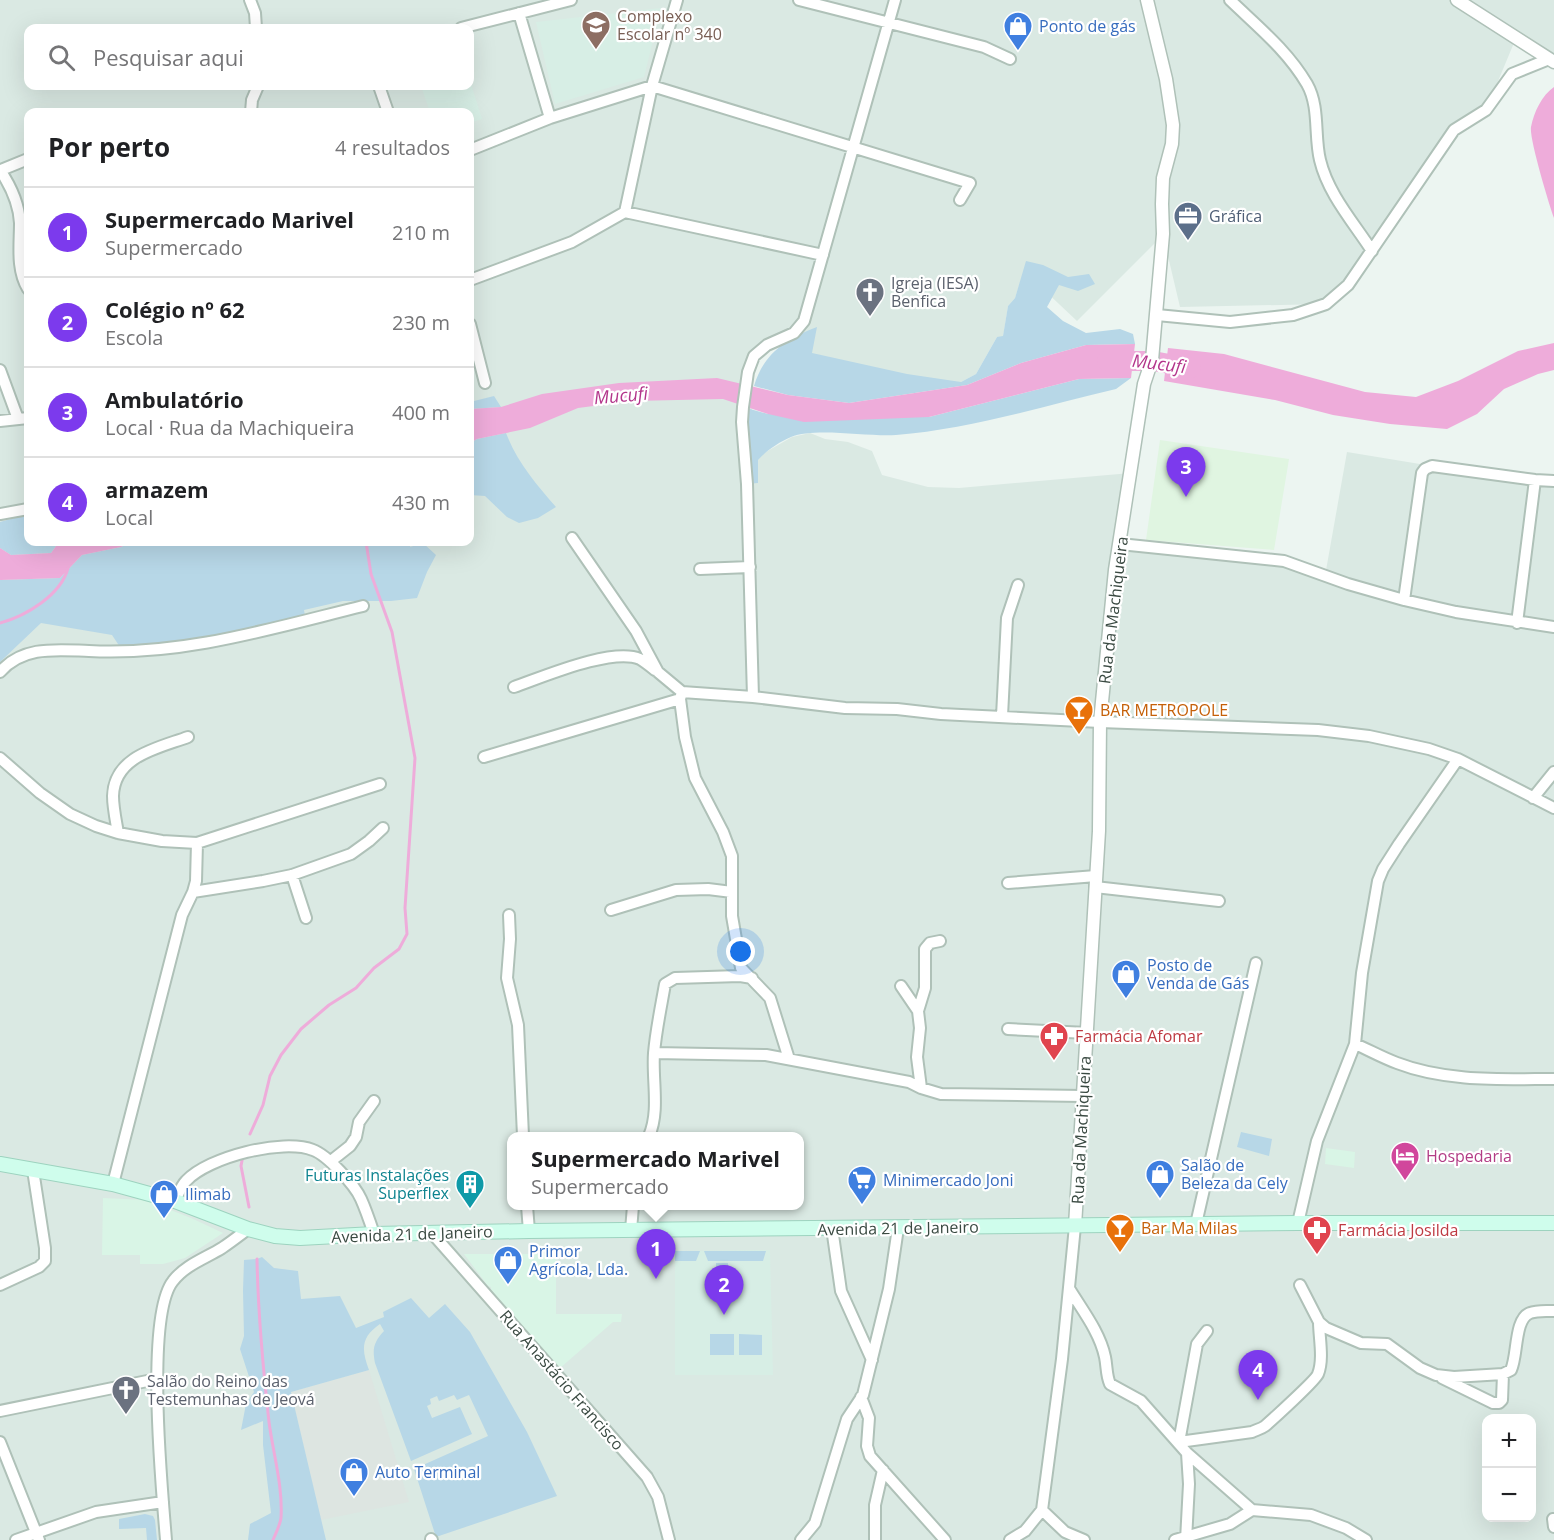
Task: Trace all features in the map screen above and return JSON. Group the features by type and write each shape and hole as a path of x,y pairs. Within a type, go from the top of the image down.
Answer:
{"main road":[{"name":"Avenida 21 de Janeiro","path":"0,1164 113,1184 175,1201 248,1229 275,1236 300,1238 529,1231 1298,1223 1554,1223"}],"street":[{"path":"250,0 255,13 256,24"},
{"path":"474,24 571,0"},
{"path":"625,212 652,86 677,0"},
{"path":"799,0 984,46 1010,59"},
{"path":"753,697 747,484 742,422 748,372 754,356 767,345 794,333 804,321 895,0"},
{"name":"Rua da Machiqueira","path":"1075,1226 1099,831 1100,722 1108,629 1144,384 1152,360 1163,234 1163,178 1172,144 1173,125 1166,79 1147,0"},
{"path":"1230,0 1271,37 1308,86 1313,99 1323,169 1330,186 1372,251"},
{"path":"1457,0 1552,61"},
{"path":"519,13 550,118"},
{"path":"1157,315 1230,322 1293,315 1326,304 1348,285 1454,130 1486,110 1512,74 1552,61"},
{"path":"474,148 550,118 652,86 970,183 960,200"},
{"path":"251,108 256,90"},
{"path":"380,90 387,108"},
{"path":"24,161 0,170 17,202 20,222 19,250 24,277"},
{"path":"474,279 572,242 625,212 823,255"},
{"path":"474,340 485,383"},
{"path":"0,370 23,419 0,422"},
{"path":"1404,600 1422,473 1425,469 1432,466 1554,481"},
{"path":"1517,623 1534,480"},
{"path":"0,514 24,510"},
{"path":"572,538 636,631 658,672"},
{"path":"1120,544 1284,561 1348,584 1404,600 1517,623 1554,627"},
{"path":"700,569 750,567"},
{"path":"1002,716 1007,618 1018,585"},
{"path":"0,672 4,667 26,654 53,649 132,652 174,648 216,642 363,606"},
{"path":"514,687 597,659 616,656 638,658 658,672 681,696 685,737 695,778 723,832 732,856 732,916 741,968 770,998 789,1059"},
{"path":"484,757 681,696 753,697 845,708 897,709 941,714 1100,722 1318,730 1369,736 1429,749 1458,759 1554,808"},
{"path":"118,833 113,798 114,784 121,770 134,758 188,737"},
{"path":"0,758 40,793 70,813 96,826 118,833 162,841 198,843 380,784"},
{"path":"1298,1223 1317,1141 1355,1044 1362,973 1378,881 1383,869 1458,759"},
{"path":"1533,798 1554,772"},
{"path":"193,892 292,875 351,854 369,842 383,828"},
{"path":"113,1184 182,915 193,892 198,864 198,843"},
{"path":"292,875 306,918"},
{"path":"1008,883 1096,882 1219,901"},
{"path":"611,910 676,890 708,889 732,892"},
{"path":"509,915 507,978 518,1025 523,1132"},
{"path":"921,1088 917,1056 920,1028 918,1011 925,988 925,949 930,943 940,941"},
{"path":"1196,1224 1256,963"},
{"path":"651,1132 654,1053 665,984 675,978 740,976 752,978"},
{"path":"901,986 918,1011"},
{"path":"1008,1029 1087,1033"},
{"path":"1355,1044 1398,1064 1433,1072 1473,1079 1554,1079"},
{"path":"654,1053 766,1055 909,1082 941,1094 1083,1096"},
{"path":"331,1161 350,1146 357,1137 359,1122 374,1101"},
{"path":"175,1201 186,1181 217,1161 239,1153 289,1146 312,1149 331,1161 361,1197 374,1234"},
{"path":"0,1285 45,1262 45,1248 33,1170"},
{"path":"527,1210 529,1231"},
{"path":"631,1230 633,1210"},
{"path":"1010,1540 1025,1531 1042,1510 1070,1290 1075,1226"},
{"path":"832,1228 841,1291 872,1360"},
{"path":"801,1540 815,1523 847,1419 861,1397 889,1289 898,1228"},
{"path":"166,1540 157,1379 161,1315 165,1295 172,1281 183,1271 222,1248 248,1229"},
{"name":"Rua Anastácio Francisco","path":"431,1233 647,1477 658,1497 669,1540"},
{"path":"1300,1285 1319,1322 1326,1328 1361,1343 1388,1344 1420,1368 1493,1403 1499,1403 1502,1400 1503,1374"},
{"path":"1070,1290 1095,1331 1105,1356 1110,1384 1141,1401 1187,1453 1252,1510 1311,1515 1346,1528 1365,1540"},
{"path":"1436,1375 1454,1377 1503,1374 1511,1370 1515,1362 1520,1323 1524,1316 1531,1312 1554,1311"},
{"path":"1179,1442 1252,1432 1263,1428 1300,1392 1313,1383 1318,1375 1320,1366 1319,1322"},
{"path":"1179,1442 1197,1344 1207,1331"},
{"path":"0,1411 157,1379"},
{"path":"861,1397 869,1418 867,1446 870,1456 945,1540"},
{"path":"0,1442 37,1536"},
{"path":"1187,1453 1189,1484 1182,1539 1230,1524 1252,1510"},
{"path":"875,1540 875,1505 883,1470"},
{"path":"16,1540 37,1536 96,1512 163,1502"},
{"path":"1042,1510 1065,1532 1084,1540"},
{"path":"1553,1519 1554,1527"}],"shaded area":[{"path":"0,0 1554,0 1554,62 1516,38 1486,110 1454,130 1372,251 1326,304 1180,307 1163,235 1077,321 1024,271 1015,298 1008,306 1003,337 997,337 976,374 961,382 928,383 767,345 748,372 757,460 764,453 792,437 810,433 825,439 848,442 872,451 882,475 928,487 959,488 1131,473 1121,543 1245,556 1325,576 1347,452 1432,466 1554,481 1554,1540 0,1540"},
{"name":"Complexo Escolar nº 340","path":"661,8 644,77 555,104 536,22"},
{"path":"422,90 473,90 482,119 474,122 474,108 429,108"},
{"path":"1026,261 1043,265 1068,277 1089,274 1095,284 1078,291 1059,285 1047,307 1063,321 1086,333 1120,329 1133,334 1135,344 1086,345 1021,363 967,385 849,403 788,395 754,386 758,374 770,356 786,342 817,327 812,353 907,374 961,382 976,374 997,337 1003,336 1008,306 1015,298"},
{"path":"1131,378 1116,389 951,428 896,435 827,432 801,434 782,441 761,457 758,460 758,483 747,484 743,407 768,414 929,417 1079,379"},
{"path":"494,396 501,407 474,409 474,401"},
{"path":"506,433 521,463 556,507 538,518 519,523 507,517 485,496 474,495 474,441"},
{"path":"1160,440 1289,459 1274,550 1146,540"},
{"path":"24,517 24,546 56,546 51,553 11,555 0,548 0,522"},
{"path":"426,546 436,555 417,598 391,601 343,601 304,610 305,616 216,642 120,647 112,635 41,623 0,662 0,580 60,578 82,555 121,547"},
{"path":"1241,1132 1272,1139 1269,1156 1237,1147"},
{"path":"1326,1148 1355,1152 1354,1168 1325,1164"},
{"path":"103,1198 145,1200 223,1233 185,1258 163,1264 140,1264 140,1255 102,1255"},
{"path":"770,1250 773,1375 675,1375 675,1251"},
{"path":"675,1251 700,1251 696,1261 675,1261"},
{"path":"704,1251 766,1251 763,1261 708,1261"},
{"path":"464,1254 556,1254 556,1314 622,1314 621,1322 613,1322 560,1368 491,1292 491,1287"},
{"path":"262,1257 274,1268 298,1271 301,1299 340,1296 356,1328 384,1317 383,1312 411,1298 429,1318 445,1304 470,1332 527,1432 557,1496 436,1537 414,1469 488,1436 469,1395 457,1400 454,1395 439,1401 437,1396 430,1399 431,1404 427,1406 432,1418 460,1407 472,1434 411,1461 375,1363 375,1345 384,1331 380,1324 369,1334 364,1344 369,1370 291,1392 326,1540 248,1540 250,1524 271,1513 263,1445 263,1421 241,1430 246,1404 254,1392 240,1349 244,1336 244,1260"},
{"path":"716,1263 728,1263 728,1277 716,1277"},
{"path":"710,1334 734,1334 734,1355 710,1355"},
{"path":"739,1334 762,1335 762,1355 739,1355"},
{"name":"Auto Terminal","path":"369,1370 409,1502 321,1520 291,1392"},
{"path":"145,1514 153,1516 155,1520 157,1540 147,1540 146,1528 119,1529 119,1519"}],"water":[{"path":"1554,87 1554,218 1536,157 1531,127 1539,104"},
{"path":"1554,343 1554,370 1538,374 1504,389 1477,414 1447,429 1390,424 1333,415 1275,400 1164,381 1168,348 1224,354 1365,392 1416,397 1458,381 1518,351"},
{"path":"1135,344 1131,378 1079,379 929,417 804,422 768,414 723,399 632,401 578,408 530,428 474,441 474,409 501,407 542,394 619,383 717,378 788,395 849,403 967,385 1021,363 1086,345"},
{"path":"56,546 123,546 82,555 60,578 0,580 0,548 11,555 51,553"}],"waterway":[{"name":"Mucufi","path":"1107,361 1153,361 1191,368"},
{"path":"250,1134 263,1105 270,1076 281,1055 301,1029 329,1005 356,988 374,968 399,949 407,934 405,908 415,758 392,632 371,574 367,546"},
{"path":"0,623 21,615 41,603 58,587 68,568"},
{"path":"243,1155 241,1166 249,1207"},
{"path":"257,1259 265,1381 281,1506 280,1521 273,1540"}],"place":[{"name":"Complexo Escolar nº 340","path":"596,50"},
{"name":"Ponto de gás","path":"1018,52"},
{"name":"Gráfica","path":"1188,242"},
{"name":"Igreja (IESA) Benfica","path":"870,318"},
{"name":"Ambulatório","path":"1186,497"},
{"name":"BAR METROPOLE","path":"1079,736"},
{"name":"Posto de Venda de Gás","path":"1126,1000"},
{"name":"Farmácia Afomar","path":"1054,1062"},
{"name":"Hospedaria","path":"1405,1182"},
{"name":"Salão de Beleza da Cely","path":"1160,1200"},
{"name":"Minimercado Joni","path":"862,1206"},
{"name":"Futuras Instalações Superflex","path":"470,1210"},
{"name":"Ilimab","path":"164,1220"},
{"name":"Bar Ma Milas","path":"1120,1254"},
{"name":"Farmácia Josilda","path":"1317,1256"},
{"name":"Supermercado Marivel","path":"656,1279"},
{"name":"Primor Agrícola, Lda.","path":"508,1286"},
{"name":"Colégio nº 62","path":"724,1315"},
{"name":"armazem","path":"1258,1400"},
{"name":"Salão do Reino das Testemunhas de Jeová","path":"126,1416"},
{"name":"Auto Terminal","path":"354,1498"}]}
